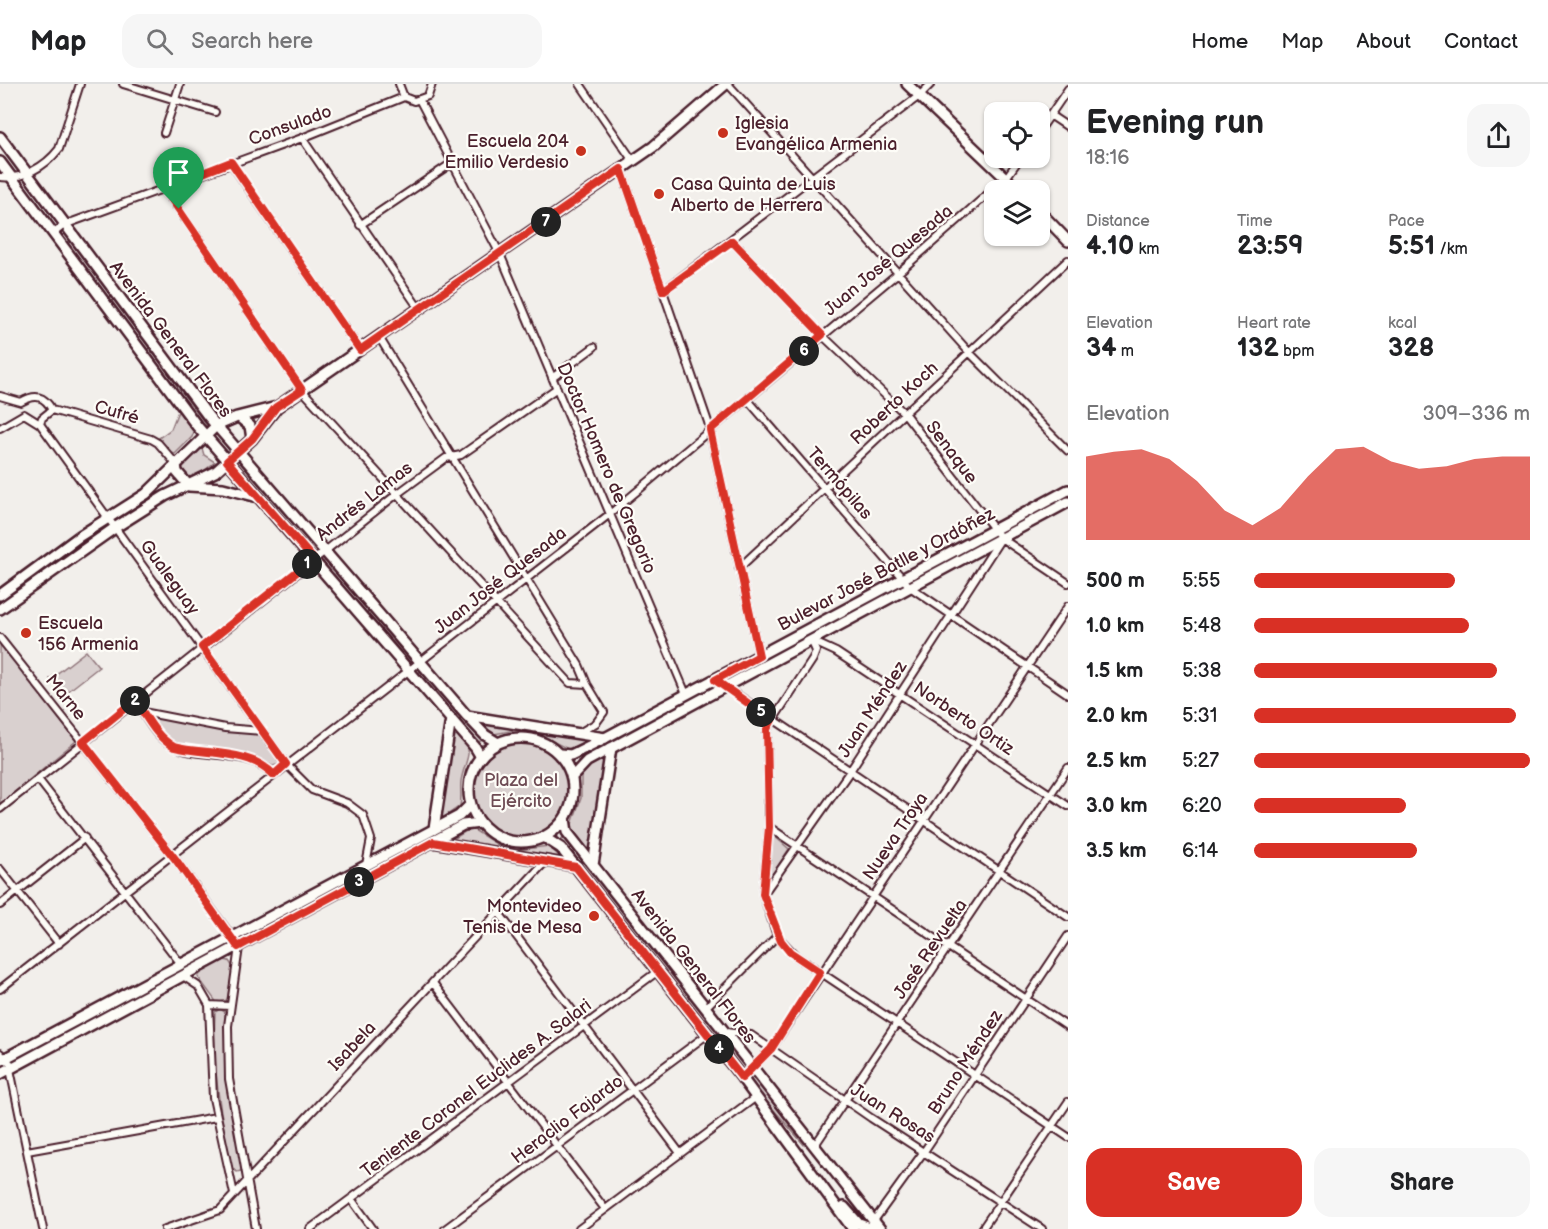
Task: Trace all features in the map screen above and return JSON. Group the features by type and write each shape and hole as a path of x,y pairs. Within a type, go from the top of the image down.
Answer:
{"main road":[{"path":"0,595 108,517 146,494 216,426 276,407 302,390 672,133 727,84"},
{"path":"907,84 1006,178"},
{"name":"Avenida General Flores","path":"0,137 216,426 467,716 485,735 498,743"},
{"name":"Avenida General Flores","path":"0,162 205,435 451,719 481,757"},
{"path":"1050,222 1068,241"},
{"path":"0,609 165,495 189,486 215,472 252,439 276,407"},
{"path":"239,417 250,426 252,439"},
{"name":"Cufré","path":"176,464 177,472 189,486"},
{"path":"189,486 223,488 260,498"},
{"name":"Bulevar José Batlle y Ordóñez","path":"560,754 571,755 605,738 1068,490"},
{"name":"Bulevar José Batlle y Ordóñez","path":"572,777 580,765 610,748 1068,502"},
{"path":"467,716 605,738"},
{"path":"434,829 451,719"},
{"path":"527,737 548,744 560,754 572,777 573,799 565,819 544,837 529,842 506,840 492,833 480,823 471,804 469,783 481,757 498,743 512,738 527,737"},
{"path":"593,865 610,748"},
{"path":"2,1057 459,816 471,804"},
{"name":"Avenida General Flores","path":"565,819 567,832 814,1145 871,1227"},
{"path":"0,1074 464,825 480,823"},
{"name":"Avenida General Flores","path":"544,837 561,848 708,1034 853,1229"},
{"path":"433,842 576,867"},
{"path":"821,1185 833,1192 855,1219 871,1227"}],"street":[{"path":"0,177 12,178 26,174 59,149 80,84"},
{"path":"123,84 215,112"},
{"path":"164,133 180,84"},
{"path":"399,84 404,97 414,102 428,96 432,84"},
{"path":"580,84 633,161"},
{"path":"727,84 969,352 1068,451"},
{"path":"663,291 732,241 919,96 931,84"},
{"path":"1068,89 1050,114 1068,127"},
{"name":"Consulado","path":"53,234 64,225 231,162 302,138 404,97"},
{"name":"Doctor Homero de Gregorio","path":"420,101 500,254 686,694"},
{"path":"302,138 420,310"},
{"path":"231,162 360,350"},
{"path":"360,225 452,163"},
{"name":"Juan José Quesada","path":"0,989 170,854 611,513 898,273 1006,178 1013,168"},
{"path":"621,169 710,430 759,656"},
{"path":"164,188 302,390 570,683 587,684"},
{"name":"Senaque","path":"732,241 822,335 905,414 1001,538 1068,583"},
{"name":"Roberto Koch","path":"740,568 1068,261"},
{"path":"379,337 579,665 587,684 604,712 596,723 579,733"},
{"path":"552,378 594,347"},
{"name":"Andrés Lamas","path":"0,809 397,494 446,458 461,455 557,388"},
{"name":"Cufré","path":"0,396 21,402 33,396 39,396 52,410 151,439 158,443 176,464"},
{"name":"Termópilas","path":"747,399 910,587 950,617 1068,694"},
{"path":"0,428 24,414 21,402"},
{"path":"40,424 42,418 52,410"},
{"name":"Gualeguay","path":"24,414 40,424 286,764 312,790 347,803 363,815 371,840 366,865"},
{"name":"Juan Méndez","path":"763,894 850,771 1001,538"},
{"name":"Nueva Troya","path":"742,1078 771,1049 820,972 1068,606"},
{"name":"Marne","path":"0,638 170,854 238,947"},
{"path":"811,640 816,654 767,729 769,827 763,894 777,936 790,952 1068,1137"},
{"name":"Norberto Ortiz","path":"811,640 828,648 900,694 1068,806"},
{"path":"715,680 1068,917"},
{"path":"135,700 164,740 174,747 251,761 264,766 274,775"},
{"path":"143,712 225,728 262,731"},
{"name":"José Revuelta","path":"814,1145 846,1101 1068,768"},
{"path":"38,779 181,964"},
{"path":"769,827 1068,1027"},
{"path":"0,905 85,838"},
{"name":"Isabela","path":"165,1229 220,1210 546,861"},
{"path":"0,869 58,944"},
{"path":"499,913 680,1153"},
{"path":"706,1007 777,936"},
{"name":"Bruno Méndez","path":"871,1227 1068,936"},
{"path":"238,947 230,1006 229,1079 256,1229"},
{"name":"Teniente Coronel Euclides A. Salari","path":"310,1229 658,971"},
{"path":"183,976 198,986 209,1005 210,1073 216,1117 234,1194"},
{"path":"433,983 605,1209"},
{"path":"209,1005 230,1006"},
{"name":"Juan Rosas","path":"725,1032 751,1035 846,1101 925,1150 1042,1229"},
{"name":"Heraclio Fajardo","path":"445,1229 708,1034"},
{"path":"2,1057 11,1064 10,1069 43,1229"},
{"path":"579,1229 756,1097"},
{"path":"982,1229 1068,1102"},
{"path":"27,1151 216,1117"},
{"path":"352,1200 373,1229"}],"green space":[{"path":"63,234 207,426 203,426 61,236"},
{"path":"178,411 194,432 175,454 169,452 159,438 171,429"},
{"path":"201,445 204,455 215,462 200,474 189,477 182,468"},
{"path":"238,460 314,545 313,551 236,464"},
{"path":"324,561 328,562 411,657 410,661 323,564"},
{"path":"897,586 898,588 724,680 725,678"},
{"path":"0,642 76,741 0,804"},
{"path":"86,651 99,667 62,696 50,679"},
{"path":"420,671 424,671 482,739 481,741 478,742 419,674"},
{"path":"713,684 715,687 578,761 577,758"},
{"path":"160,718 260,734 280,764 273,766 237,754 173,744 156,728 154,721"},
{"path":"481,723 588,740 568,749 536,733 516,730 494,734"},
{"path":"453,730 466,743 468,754 461,781 460,806 441,819"},
{"name":"Plaza del Ejército","path":"521,743 539,747 554,757 564,772 568,790 564,808 554,823 539,833 521,837 503,833 488,823 478,808 474,790 478,772 488,757 503,747"},
{"path":"603,758 605,762 591,851 589,851 573,831 572,824 581,798 581,773 585,767"},
{"path":"474,830 498,845 517,850 549,846 562,859 450,841 466,831"},
{"path":"772,834 789,849 768,881 766,880"},
{"path":"563,837 667,964 748,1069 743,1074 660,965 560,841"},
{"path":"224,960 229,961 233,967 227,1000 217,1003 198,977 202,971"},
{"path":"220,1009 225,1012 227,1083 242,1165 241,1171 237,1172 232,1168 218,1090 214,1032 215,1012"},
{"path":"753,1076 805,1146 750,1082"}],"place":[{"name":"Iglesia Evangélica Armenia","path":"723,133"},
{"name":"Escuela 204 Emilio Verdesio","path":"581,151"},
{"name":"Casa Quinta de Luis Alberto de Herrera","path":"659,194"},
{"name":"Escuela 156 Armenia","path":"26,633"},
{"name":"Montevideo Tenis de Mesa","path":"594,916"}],"route":[{"path":"231,162 360,350 621,169 663,291 732,241 822,335 710,430 759,656 715,680 772,720 767,729 769,827 763,894 777,936 784,946 820,972 771,1049 742,1078 576,867 433,842 238,947 176,860 83,742 135,700 151,725 166,742 174,747 251,761 264,766 274,775 286,764 202,647 313,559 227,461 252,439 276,407 302,390 179,209 164,188 231,162"}]}
